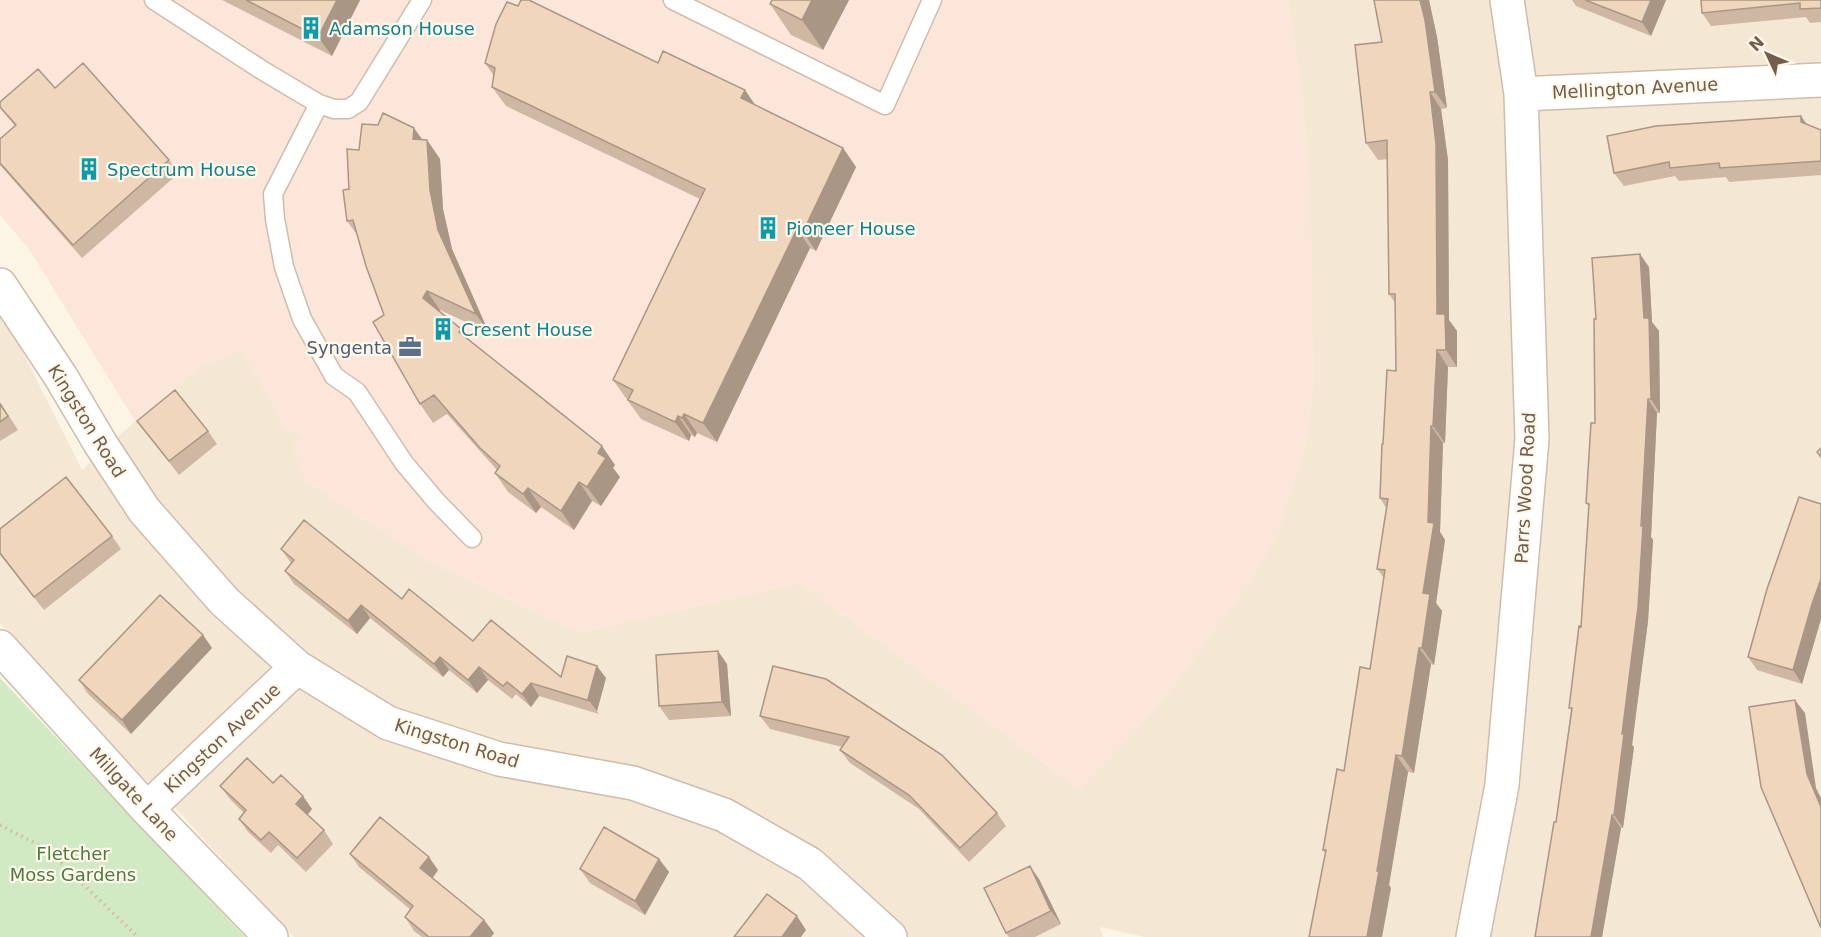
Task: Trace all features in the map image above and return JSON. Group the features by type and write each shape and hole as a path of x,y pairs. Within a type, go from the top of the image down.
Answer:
{"street":[{"name":"Parrs Wood Road","path":"1473,937 1502,784 1532,439 1521,94 1507,0"},
{"name":"Mellington Avenue","path":"1521,94 1821,80"},
{"name":"Kingston Road","path":"0,285 144,510 224,601 297,668 388,723 498,759 633,783 724,815 810,864 890,937"},
{"name":"Millgate Lane","path":"0,647 147,809 271,937"},
{"name":"Kingston Avenue","path":"147,809 297,668"}],"lane":[{"path":"154,0 265,72 319,104 334,109 348,109 359,102 422,0"},
{"path":"673,0 885,105 932,0"},
{"path":"319,104 273,194 284,267 302,319 334,376 357,392 404,463 436,501 472,538"}],"path":[{"path":"0,825 39,845 60,862 138,937"}],"shaded area":[{"path":"0,0 1288,0 1306,135 1312,253 1314,379 1306,445 1278,534 1249,584 1155,710 1079,789 800,583 578,633 432,564 305,481 292,446 304,436 285,427 242,350 199,367 135,421 29,249 0,215"},
{"path":"1288,0 1821,0 1821,937 1145,937 1100,927 1103,937 294,937 182,815 138,772 0,624 0,307 82,470 199,367 242,350 285,427 304,436 578,633 800,583 1079,789 1155,710 1249,584 1278,533 1306,445 1314,379 1309,193 1300,77"}],"green space":[{"name":"Fletcher Moss Gardens","path":"0,678 245,937 0,937"}],"building":[{"path":"246,0 337,0 318,37"},
{"name":"Pioneer House","path":"521,0 529,0 658,63 663,51 745,90 741,98 843,148 803,232 797,229 703,423 684,414 682,418 678,416 675,422 628,400 633,390 613,380 705,189 492,87 495,68 485,63 496,24 507,2 518,6"},
{"path":"772,0 812,0 802,20 770,4"},
{"path":"1374,0 1420,0 1435,92 1430,92 1436,144 1437,314 1445,314 1446,350 1437,350 1433,426 1431,426 1428,522 1434,523 1423,593 1430,594 1402,756 1396,755 1367,937 1309,937 1326,850 1323,850 1337,769 1344,771 1360,667 1370,669 1385,570 1377,569 1388,499 1380,498 1382,444 1387,370 1396,371 1395,294 1389,294 1387,140 1366,143 1355,45 1382,42"},
{"path":"1585,0 1651,0 1642,22"},
{"path":"1701,0 1821,0 1821,8 1800,9 1800,3 1702,13"},
{"name":"Spectrum House","path":"83,63 169,160 73,245 0,163 0,139 16,125 0,107 0,102 38,69 55,88"},
{"name":"Cresent House","path":"383,113 414,128 413,139 427,140 430,190 438,230 476,314 427,291 423,298 461,329 459,332 602,446 598,453 606,458 587,487 579,482 561,511 528,488 523,494 495,473 500,466 480,448 434,395 420,404 373,322 384,315 366,266 353,220 347,221 343,190 349,189 347,149 359,150 362,124 378,125"},
{"path":"1801,116 1801,122 1821,130 1821,161 1720,168 1719,163 1670,168 1669,162 1614,173 1607,136 1656,126"},
{"path":"1640,254 1644,318 1649,318 1651,399 1648,399 1638,607 1614,815 1612,815 1591,937 1535,937 1554,822 1556,822 1572,708 1569,708 1579,626 1581,627 1589,504 1586,503 1591,423 1595,423 1594,319 1596,319 1592,258"},
{"path":"175,390 208,431 169,461 137,421"},
{"path":"0,404 8,416 0,422"},
{"path":"66,477 112,536 34,597 0,553 0,529"},
{"path":"1799,497 1821,504 1821,579 1793,670 1748,657 1767,589"},
{"path":"304,520 402,599 409,589 473,641 491,620 561,677 567,656 597,666 588,699 590,701 531,683 522,694 507,682 503,686 479,667 468,680 440,657 434,664 361,605 348,621 285,571 294,560 281,549"},
{"path":"160,595 203,635 122,720 79,680"},
{"path":"718,651 722,702 659,706 656,655"},
{"path":"773,666 826,679 942,755 997,813 960,848 909,795 840,750 849,737 760,716"},
{"path":"1795,700 1807,774 1821,807 1821,928 1761,787 1749,707"},
{"path":"247,758 273,783 281,775 303,796 296,804 324,830 297,858 269,832 261,840 239,819 246,810 220,786"},
{"path":"380,817 429,857 420,868 484,920 470,937 429,937 405,917 413,906 350,854"},
{"path":"604,827 659,859 635,901 580,869"},
{"path":"1030,866 1051,911 1006,933 984,888"},
{"path":"767,894 797,916 782,937 734,937"}],"place":[{"name":"Adamson House","path":"311,28"},
{"name":"Spectrum House","path":"89,169"},
{"name":"Pioneer House","path":"768,228"},
{"name":"Cresent House","path":"443,329"},
{"name":"Syngenta","path":"410,347"}]}
